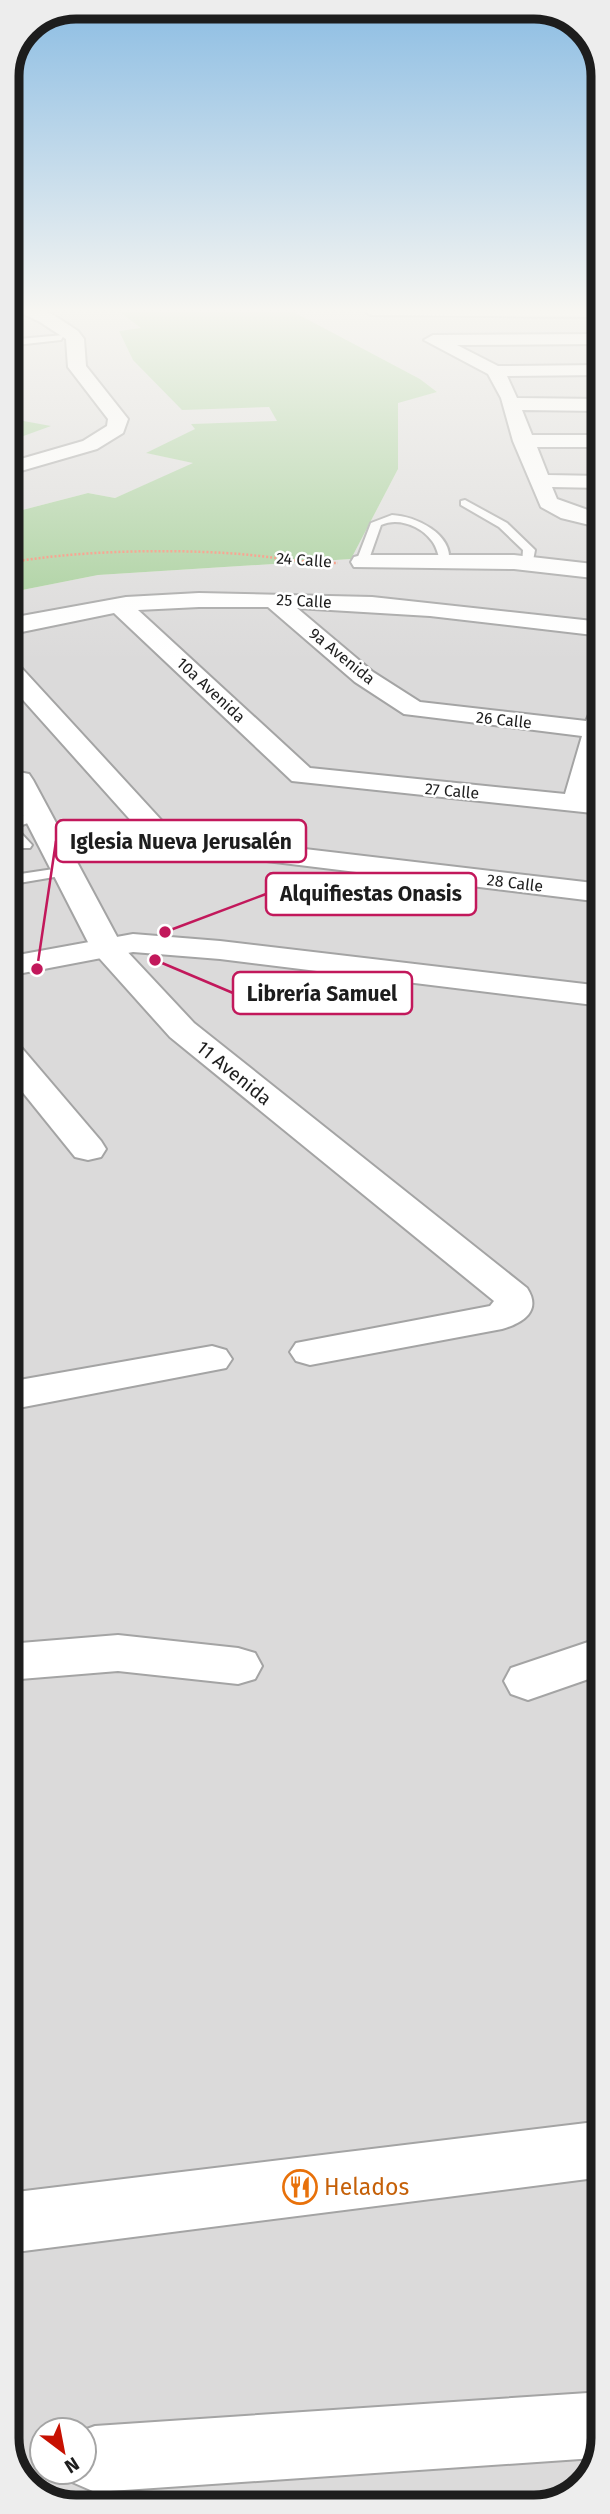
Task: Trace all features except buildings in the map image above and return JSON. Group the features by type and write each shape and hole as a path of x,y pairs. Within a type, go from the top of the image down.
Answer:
{"street":[{"path":"19,466 90,445 117,426"},
{"path":"518,426 548,503 591,519"},
{"path":"523,441 591,441"},
{"path":"540,481 591,482"},
{"path":"362,562 445,560 528,564 591,571"},
{"name":"25 Calle","path":"19,623 120,606 274,600 470,611 523,629 591,629"},
{"name":"9a Avenida","path":"274,600 364,677 413,709"},
{"name":"10a Avenida","path":"120,606 302,775"},
{"name":"28 Calle","path":"19,680 153,828 178,843 591,892"},
{"name":"26 Calle","path":"413,709 591,720"},
{"name":"27 Calle","path":"302,775 589,805"},
{"name":"11 Avenida","path":"19,780 108,950 182,1030 513,1297 514,1307 502,1316 310,1352"},
{"path":"19,965 108,950 133,943 220,950 591,995"},
{"path":"108,950 127,955 591,1009"},
{"path":"19,1066 88,1149"},
{"path":"19,1394 212,1359"},
{"path":"19,1661 118,1653 238,1666"},
{"path":"528,1681 591,1659"},
{"path":"19,2222 591,2150"},
{"path":"98,2459 591,2426"}],"lane":[{"path":"465,503 516,535 528,550 528,564"},
{"path":"362,562 376,523 383,518 412,521 439,542 445,560"},
{"path":"19,822 38,815"},
{"path":"19,839 25,845"},
{"path":"19,879 67,871"}],"path":[{"name":"24 Calle","path":"19,561 159,551 227,553 318,563 362,562"}],"shaded area":[{"path":"19,426 194,426 196,429 147,453 195,463 115,498 88,493 19,511"},
{"path":"398,426 591,426 590,2445 585,2463 571,2481 545,2494 65,2494 46,2486 98,2486 98,2416 28,2416 28,2468 22,2456 19,2438 19,591 98,575 351,559 398,469"}],"green space":[{"path":"19,426 50,426 19,438"},
{"path":"193,426 398,426 398,469 351,559 98,575 19,591 19,511 88,493 115,498 193,463 146,453 195,429"}],"place":[{"name":"Alquifiestas Onasis","path":"165,932"},
{"name":"Librería Samuel","path":"155,960"},
{"name":"Iglesia Nueva Jerusalén","path":"37,969"},
{"name":"Helados","path":"300,2187"}]}
